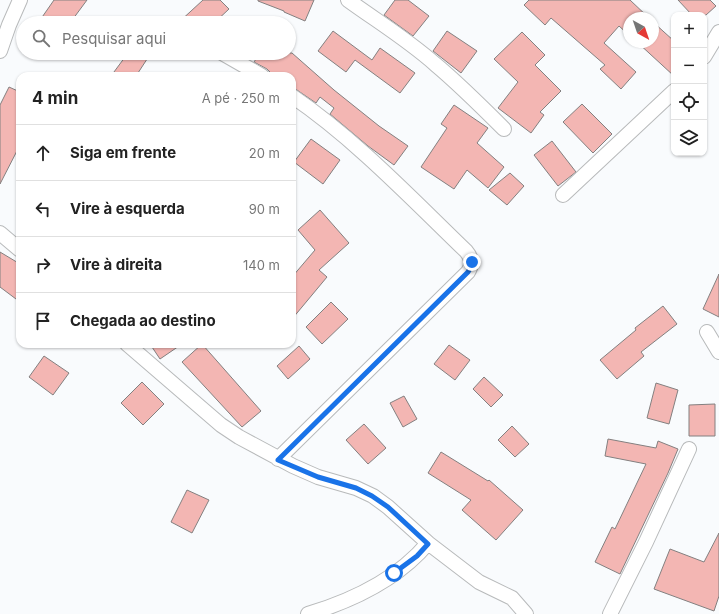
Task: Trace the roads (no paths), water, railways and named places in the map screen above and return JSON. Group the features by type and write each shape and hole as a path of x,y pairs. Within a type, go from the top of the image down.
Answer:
{"street":[{"path":"0,51 20,0"},
{"path":"348,0 400,36 434,63 504,129"},
{"path":"707,51 719,32"},
{"path":"234,60 255,72"},
{"path":"563,195 671,94"},
{"path":"278,460 468,272 472,262 466,251 408,194 343,135 296,99"},
{"path":"0,233 16,247"},
{"path":"707,332 719,352"},
{"path":"132,348 221,425 243,440 278,460 318,477 356,488 372,496 388,507 428,544 479,582 512,598 526,614"},
{"path":"610,614 646,542 689,449"},
{"path":"308,614 327,608 367,590 417,556 428,544"}]}
